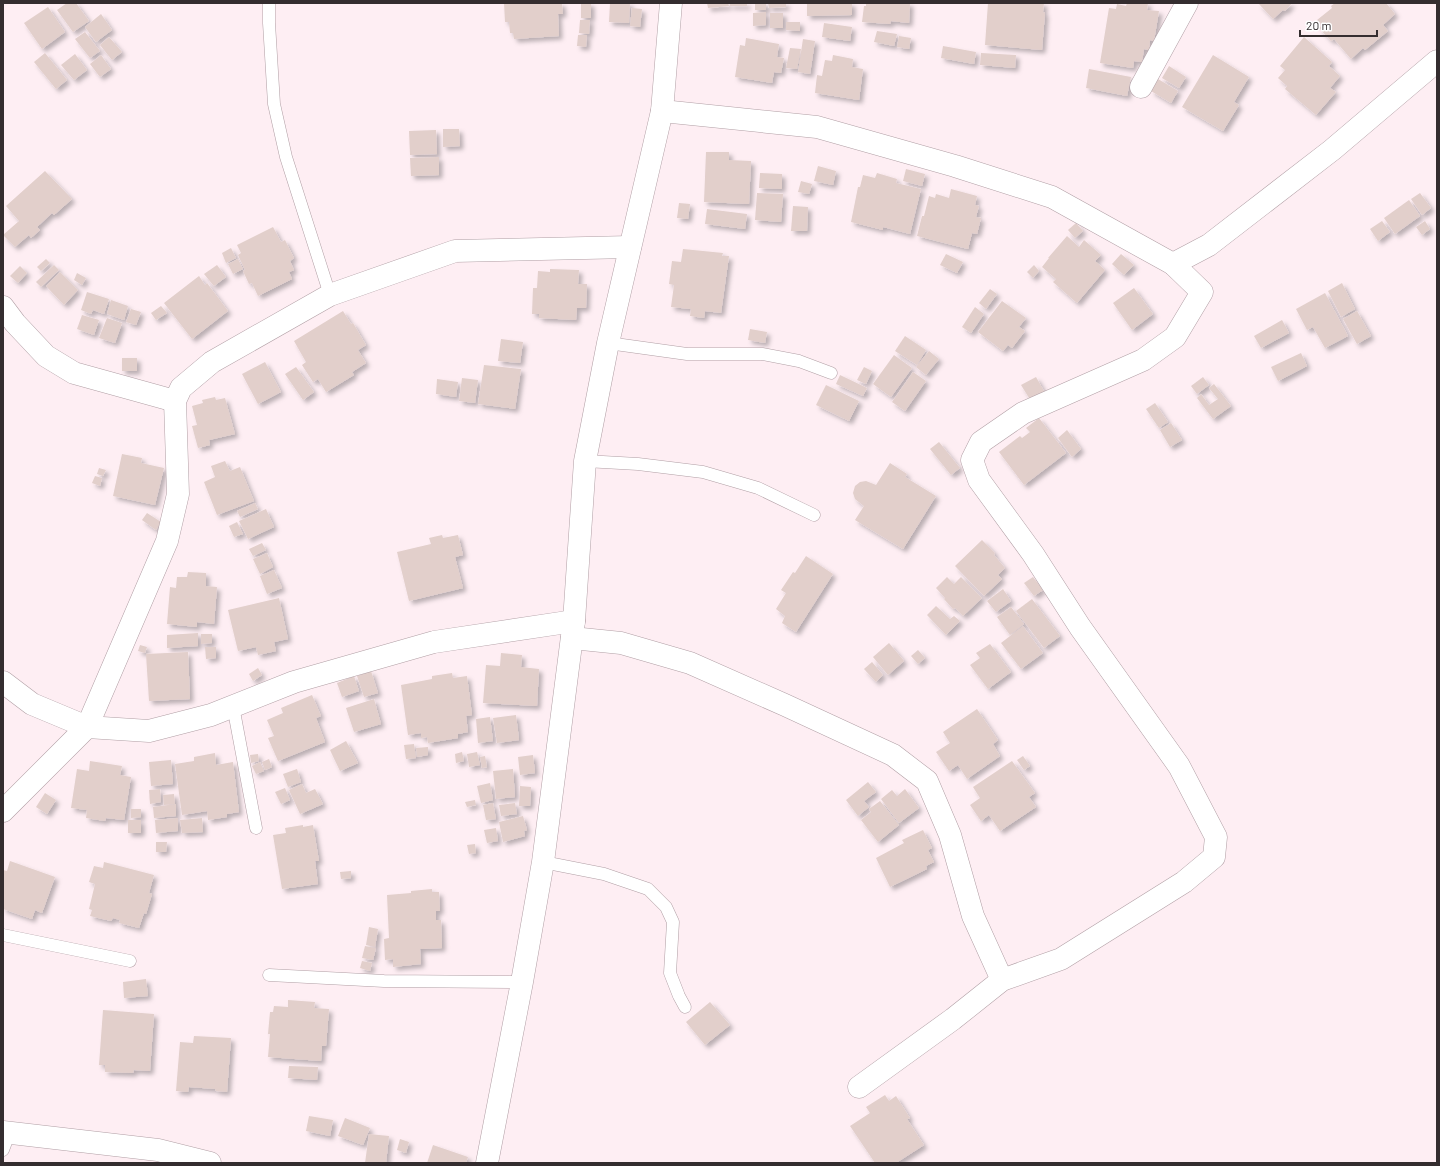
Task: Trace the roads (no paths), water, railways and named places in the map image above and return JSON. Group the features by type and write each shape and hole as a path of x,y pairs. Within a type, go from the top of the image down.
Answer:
{"street":[{"path":"487,1163 522,982 543,862 573,630 585,461 608,343 662,111 671,3"},
{"path":"1141,88 1187,3"},
{"path":"1173,264 1209,245 1332,150 1437,61"},
{"path":"662,111 817,127 954,166 1052,198 1173,264 1202,292 1175,337 1143,360 1023,413 981,442 972,460 979,480 1033,554 1080,626 1179,766 1216,837 1214,857 1184,882 1061,959 1002,980 953,1019 859,1087"},
{"path":"3,811 87,727 167,541 178,494 175,402 181,388 212,362 330,295 454,251 630,247"},
{"path":"3,307 15,323 46,356 74,373 175,402"},
{"path":"3,682 32,704 87,727 149,731 211,715 294,682 434,642 573,630 690,663 893,755 927,781 950,835 973,916 1002,980"},
{"path":"5,1139 158,1150 210,1163"}],"lane":[{"path":"269,3 274,104 286,157 330,295"},
{"path":"608,343 687,354 762,354 799,361 830,373"},
{"path":"585,461 638,464 703,472 758,488 814,515"},
{"path":"233,706 256,828"},
{"path":"543,862 604,874 648,889 666,906 673,922 670,973 685,1007"},
{"path":"3,935 130,961"},
{"path":"269,975 384,981 522,982"}]}
